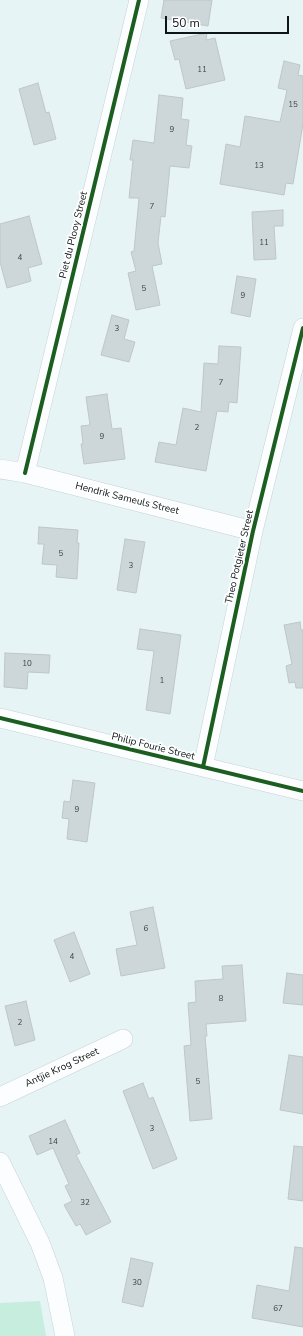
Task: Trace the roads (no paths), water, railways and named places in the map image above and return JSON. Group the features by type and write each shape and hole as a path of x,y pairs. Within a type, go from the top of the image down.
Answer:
{"street":[{"name":"Piet du Plooy Street","path":"25,473 139,0"},
{"name":"Theo Potgieter Street","path":"203,767 253,531 303,328"},
{"name":"Hendrik Sameuls Street","path":"0,469 25,473 253,531"},
{"name":"Philip Fourie Street","path":"0,718 303,791"},
{"name":"Antjie Krog Street","path":"0,1097 123,1039"},
{"path":"0,1162 43,1250 53,1278 65,1336"}]}
